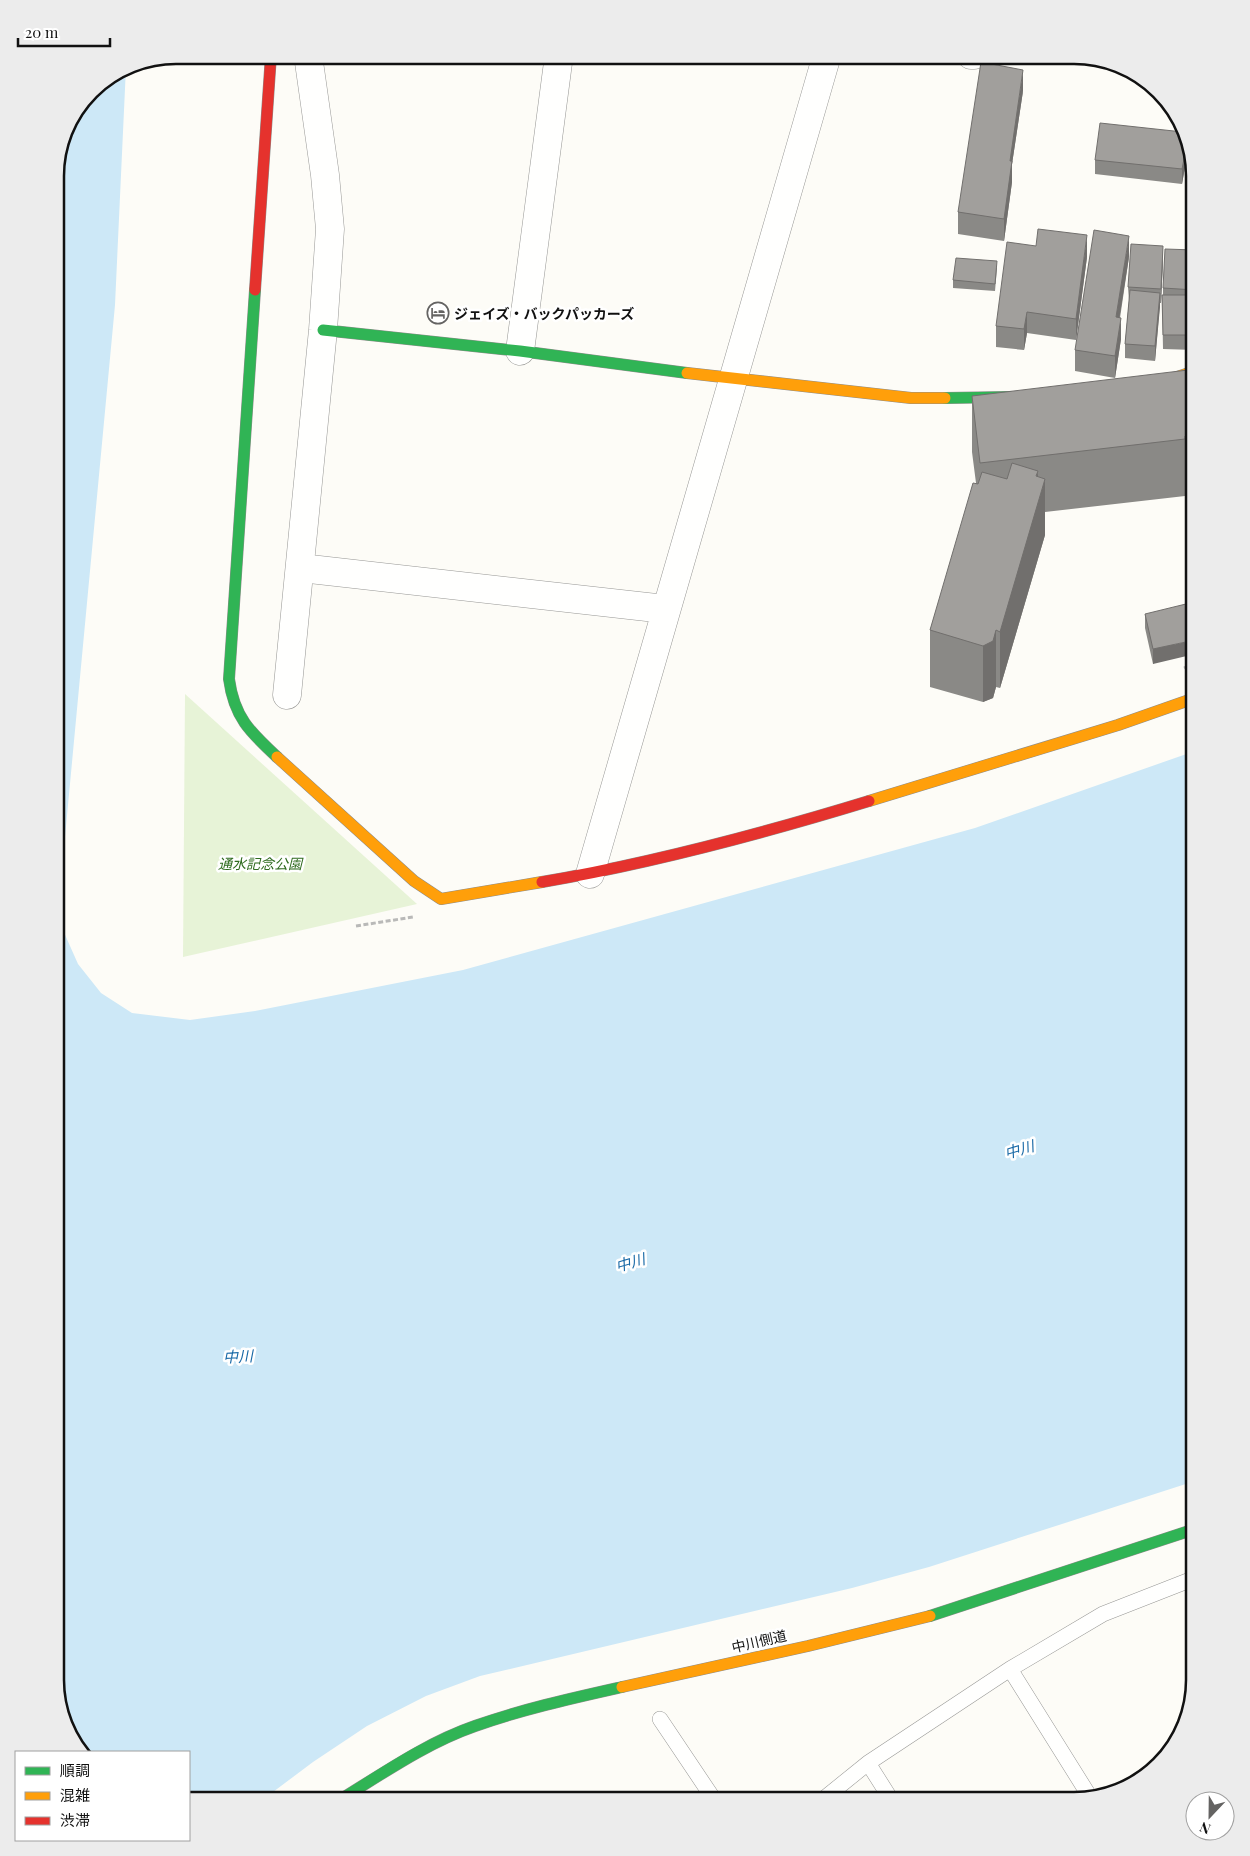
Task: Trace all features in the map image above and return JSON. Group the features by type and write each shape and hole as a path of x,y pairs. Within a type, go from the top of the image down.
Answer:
{"street":[{"path":"270,64 230,679 234,708 252,734 414,881 441,899 649,862 770,831 1118,725 1186,701"},
{"path":"287,695 323,330 330,229 325,176 309,64"},
{"path":"520,351 558,64"},
{"path":"590,874 824,64"},
{"path":"323,330 520,351 734,379 911,398 1018,397"},
{"path":"1142,389 1186,374"},
{"path":"301,568 666,609"},
{"name":"中川側道","path":"353,1792 425,1748 474,1726 546,1704 808,1646 942,1612 1186,1532"}],"lane":[{"path":"832,1792 868,1763 1010,1669 1103,1614 1186,1582"},
{"path":"1010,1669 1086,1791"},
{"path":"660,1719 709,1792"},
{"path":"868,1763 886,1792"}],"green space":[{"name":"通水記念公園","path":"185,694 417,904 183,957"}],"water":[{"path":"126,76 115,305 64,847 64,169 68,147 75,126 87,108 102,92"},
{"name":"中川","path":"1186,754 1186,1484 929,1567 852,1588 480,1676 426,1696 367,1726 313,1762 273,1792 190,1792 190,1751 90,1751 72,1723 65,1695 64,1680 64,932 78,964 101,993 132,1013 190,1020 255,1011 463,970 975,828"}],"building":[{"path":"981,64 992,64 1023,70 1004,219 958,212"},
{"path":"1100,123 1177,131 1184,158 1182,169 1095,160"},
{"path":"1038,229 1087,235 1076,319 1027,312 1024,329 996,326 1007,242 1036,246"},
{"path":"1094,230 1129,236 1116,317 1121,318 1115,356 1075,350"},
{"path":"1131,244 1163,246 1161,289 1128,287"},
{"path":"1165,249 1186,250 1186,289 1163,288"},
{"path":"956,258 997,261 995,284 953,280"},
{"path":"1130,290 1160,293 1155,346 1125,344"},
{"path":"1162,295 1186,295 1186,335 1163,335"},
{"path":"1186,370 1186,436 1185,439 980,463 972,396"},
{"path":"1012,463 1038,471 1036,476 1045,479 1000,632 996,630 993,641 983,646 930,630 973,483 978,484 982,472 1007,479"},
{"path":"1186,604 1186,642 1153,649 1145,614"}],"traffic: fast":[{"path":"255,290 229,679 231,692 239,714 251,731 277,757"},
{"path":"323,330 520,351 687,373"},
{"path":"945,398 1010,397"},
{"path":"930,1616 1186,1532"},
{"path":"353,1792 405,1760 457,1733 530,1709 622,1687"}],"traffic: slow":[{"path":"687,373 911,398 945,398"},
{"path":"1154,385 1186,374"},
{"path":"869,801 1118,725 1186,701"},
{"path":"277,757 414,881 441,899 542,882"},
{"path":"622,1687 808,1646 930,1616"}],"traffic: jam":[{"path":"255,290 270,64"},
{"path":"542,882 625,866 707,847 869,801"}],"place":[{"name":"ジェイズ・バックパッカーズ","path":"438,313"}]}
